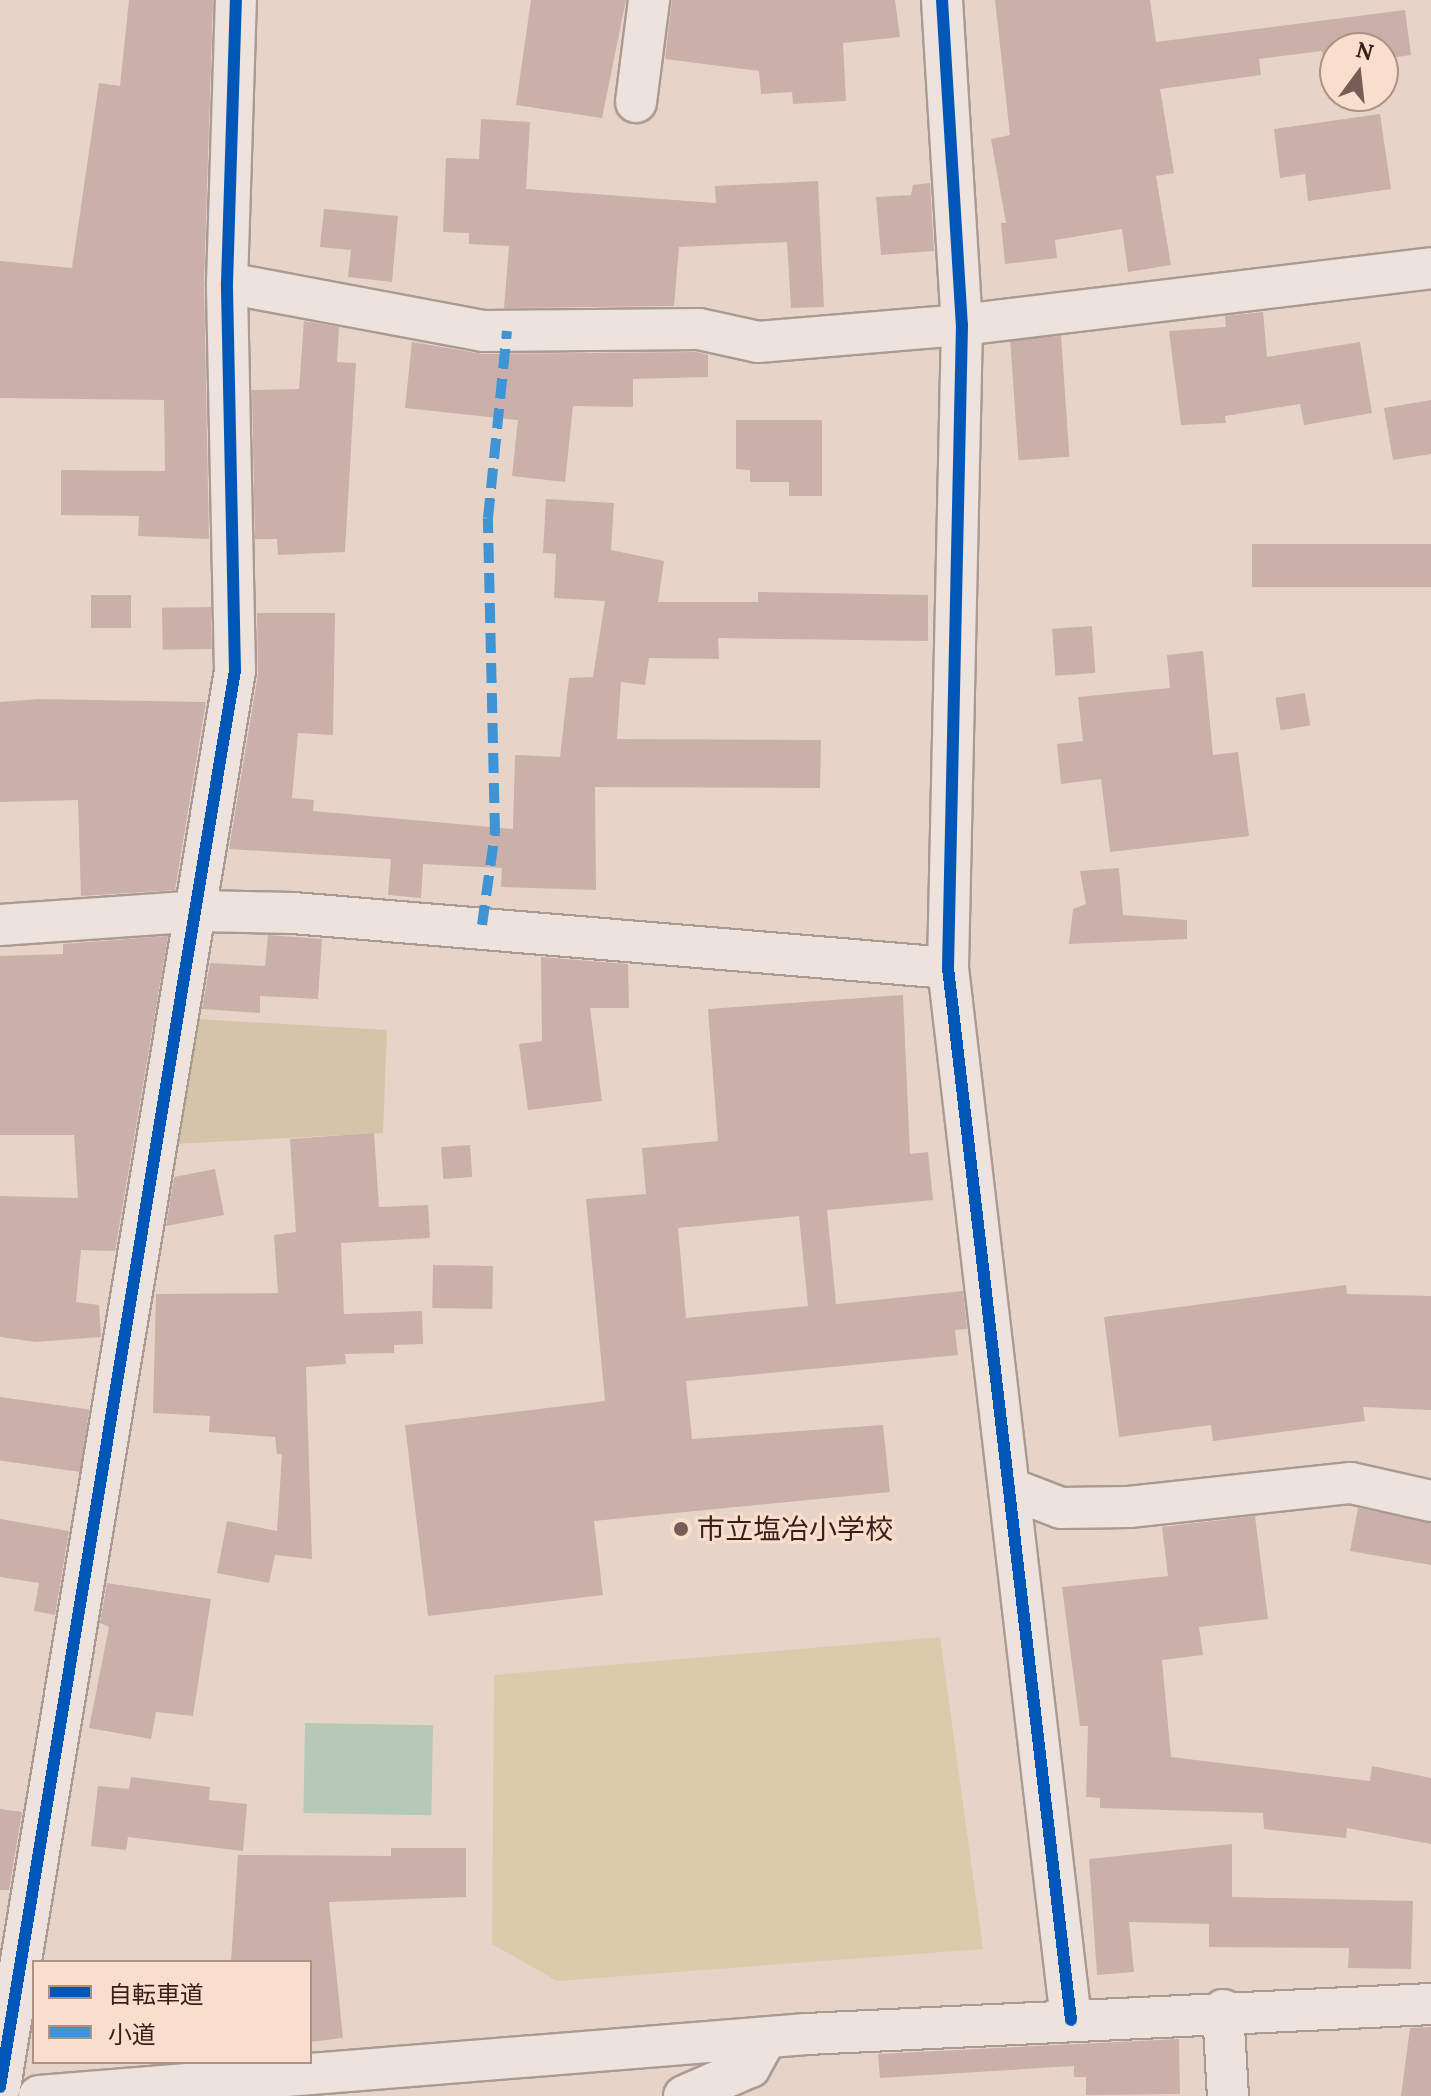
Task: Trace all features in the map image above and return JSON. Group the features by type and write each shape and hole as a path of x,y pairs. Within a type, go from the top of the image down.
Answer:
{"street":[{"path":"0,2087 198,911 235,671 227,283 236,0"},
{"path":"636,102 649,0"},
{"path":"942,0 962,325 948,968 1014,1490 1071,2020"},
{"path":"227,283 483,331 699,329 758,342 962,325 1431,268"},
{"path":"0,925 198,911 431,921 948,968"},
{"path":"1014,1490 1061,1508 1129,1507 1351,1483 1431,1501"},
{"path":"1223,2010 1228,2096"},
{"path":"39,2096 765,2040 1223,2010 1430,2013"},
{"path":"684,2096 750,2067 765,2040"}],"shaded area":[{"path":"198,1019 387,1030 383,1133 175,1144"},
{"path":"940,1637 983,1949 557,1981 492,1944 494,1675"},
{"path":"305,1723 433,1725 431,1815 303,1813"}],"building":[{"path":"129,0 213,0 204,283 209,539 138,536 139,516 61,515 61,470 165,471 164,400 0,398 0,261 72,268 99,83 120,86"},
{"path":"531,0 626,0 602,118 516,105"},
{"path":"672,0 895,0 900,37 843,43 846,101 793,104 792,92 761,94 759,71 665,59"},
{"path":"995,0 1150,0 1156,42 1405,10 1411,55 1399,57 1399,32 1319,32 1319,51 1259,59 1261,75 1160,89 1174,173 1156,176 1171,265 1128,272 1122,229 1055,240 1057,258 1005,264 1001,223 1006,223 991,139 1010,135"},
{"path":"1380,114 1391,189 1308,201 1305,174 1280,178 1274,129"},
{"path":"481,119 530,122 526,189 716,203 715,186 818,181 824,307 791,308 787,242 679,247 674,306 504,308 509,246 469,244 469,233 443,232 446,158 479,159"},
{"path":"930,183 934,251 881,255 876,197 911,195 913,185"},
{"path":"324,209 398,216 392,282 348,277 351,250 320,247"},
{"path":"1263,312 1267,357 1360,342 1372,413 1304,425 1300,404 1225,416 1226,423 1181,425 1169,331 1226,327 1225,316"},
{"path":"304,321 339,327 337,362 356,363 345,552 278,555 277,539 255,539 252,390 299,389"},
{"path":"1061,336 1069,457 1019,460 1010,340"},
{"path":"412,342 483,354 697,352 708,355 708,377 633,379 633,407 573,406 565,482 512,476 518,420 405,408"},
{"path":"1431,400 1431,454 1393,460 1384,408"},
{"path":"736,420 822,420 822,496 789,496 789,482 750,482 750,470 736,469"},
{"path":"546,499 614,503 611,550 664,561 658,602 758,602 758,592 928,595 928,641 718,638 719,659 649,658 645,685 621,682 617,739 821,740 820,788 595,787 596,890 501,887 502,868 423,864 421,898 388,895 391,859 229,849 258,674 257,613 335,613 333,735 298,733 292,798 314,800 313,811 513,829 515,755 560,757 569,678 593,677 605,601 554,598 556,554 543,553"},
{"path":"1252,544 1431,544 1431,587 1252,587"},
{"path":"91,595 131,595 131,628 91,628"},
{"path":"211,607 212,649 163,650 162,608"},
{"path":"1092,626 1095,673 1055,676 1052,629"},
{"path":"1203,651 1213,755 1238,752 1249,836 1110,852 1101,779 1061,784 1057,744 1083,741 1078,697 1170,688 1167,655"},
{"path":"1305,693 1310,726 1281,730 1275,698"},
{"path":"39,699 206,702 175,890 81,896 78,800 0,802 0,702"},
{"path":"1119,868 1123,915 1187,920 1187,939 1069,944 1073,909 1086,904 1080,871"},
{"path":"268,935 322,939 318,999 260,996 260,1013 202,1009 210,963 265,966"},
{"path":"168,936 115,1251 81,1250 76,1302 99,1305 101,1337 36,1342 0,1337 0,1196 78,1198 74,1135 0,1135 0,956 63,954 63,944"},
{"path":"541,957 628,964 629,1008 590,1008 602,1101 528,1110 519,1044 542,1041"},
{"path":"903,995 910,1154 928,1152 933,1200 827,1210 836,1304 963,1291 967,1329 955,1330 958,1355 686,1381 692,1439 883,1425 890,1492 594,1521 603,1595 428,1616 405,1425 605,1401 586,1199 646,1194 642,1148 718,1141 708,1009","holes":["799,1216 808,1306 686,1318 678,1228"]},
{"path":"374,1133 379,1207 428,1205 430,1238 341,1243 344,1314 422,1311 423,1344 394,1345 394,1353 345,1354 346,1364 306,1367 312,1559 275,1555 269,1583 217,1573 227,1521 277,1531 282,1454 277,1454 275,1437 209,1432 210,1416 153,1413 156,1294 278,1293 274,1235 296,1232 290,1139"},
{"path":"470,1145 472,1177 443,1179 441,1147"},
{"path":"215,1169 224,1215 166,1226 174,1177"},
{"path":"433,1265 493,1266 492,1309 432,1308"},
{"path":"1346,1285 1347,1294 1431,1296 1431,1410 1363,1407 1365,1421 1213,1441 1211,1425 1119,1437 1104,1317"},
{"path":"0,1397 89,1410 80,1472 0,1461"},
{"path":"1358,1508 1431,1523 1431,1565 1350,1551"},
{"path":"1255,1516 1268,1619 1199,1627 1203,1655 1162,1660 1171,1757 1370,1781 1372,1766 1431,1778 1431,1844 1347,1828 1346,1838 1264,1829 1263,1813 1100,1808 1100,1798 1086,1797 1088,1726 1080,1726 1062,1587 1168,1576 1162,1527"},
{"path":"0,1519 69,1531 55,1615 34,1611 39,1583 0,1577"},
{"path":"107,1583 211,1599 193,1716 156,1712 151,1739 89,1728 109,1627 100,1623"},
{"path":"131,1777 210,1787 209,1800 247,1804 243,1851 128,1837 126,1850 91,1846 98,1786 129,1789"},
{"path":"0,1809 22,1812 9,1890 0,1890"},
{"path":"1232,1844 1232,1897 1413,1901 1411,1969 1348,1968 1349,1948 1209,1947 1209,1924 1129,1922 1134,1972 1097,1975 1089,1859"},
{"path":"391,1848 466,1848 466,1897 329,1902 343,2038 312,2042 312,1960 231,1960 238,1855 391,1856"},
{"path":"1431,2027 1431,2096 1401,2096 1410,2028"},
{"path":"1179,2039 1180,2094 1086,2095 1086,2077 1074,2077 1074,2066 880,2078 878,2054"}],"marked path":[{"path":"482,925 495,833 488,518 507,331"}],"cycle path":[{"path":"0,2087 235,671 227,283 236,0"},
{"path":"942,0 962,325 948,968 1071,2020"}],"place":[{"name":"市立塩冶小学校","path":"681,1529"}]}
